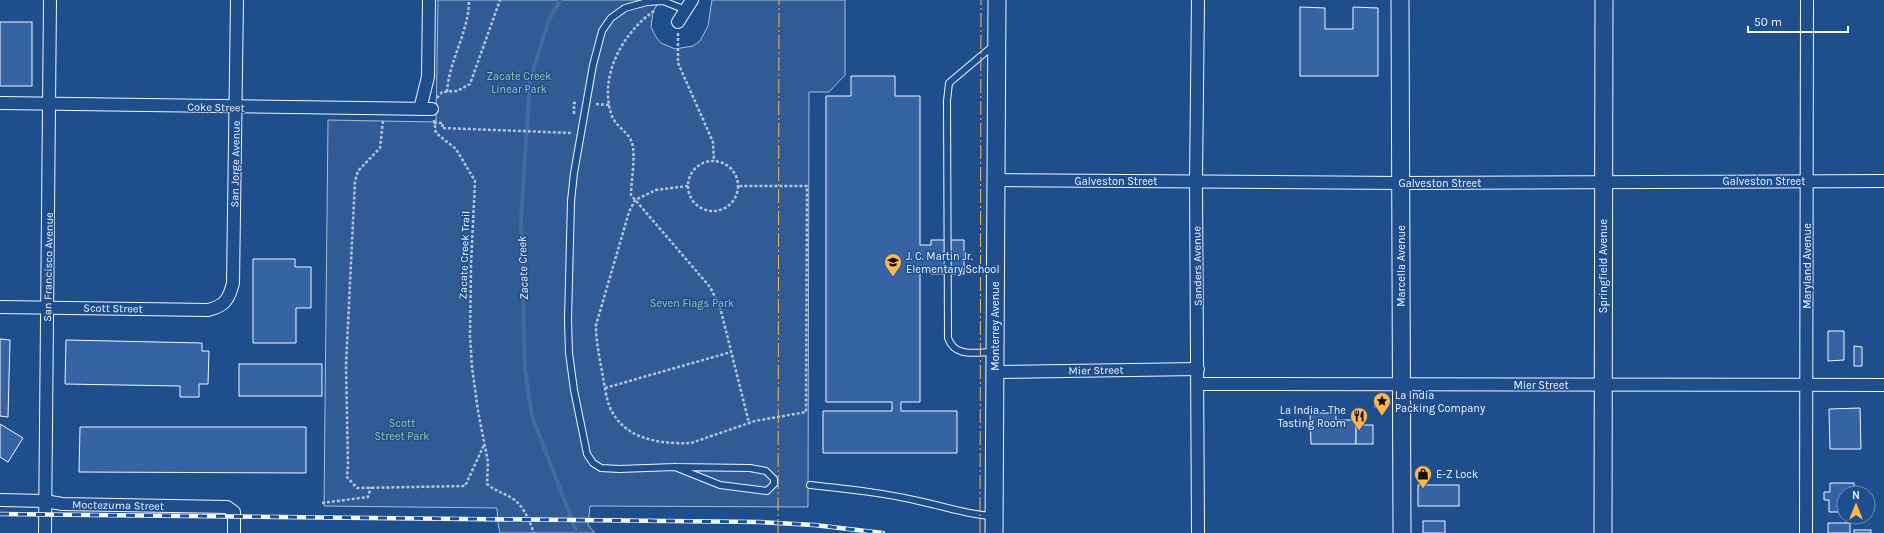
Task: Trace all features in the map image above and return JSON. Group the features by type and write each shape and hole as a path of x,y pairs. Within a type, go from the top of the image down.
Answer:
{"street":[{"name":"San Francisco Avenue","path":"45,533 50,0"},
{"name":"San Jorge Avenue","path":"225,303 230,296 233,283 237,0"},
{"path":"429,0 428,77 430,109"},
{"name":"Monterrey Avenue","path":"994,525 997,0"},
{"name":"Sanders Avenue","path":"1198,0 1196,181 1198,533"},
{"name":"Marcella Avenue","path":"1400,0 1402,533"},
{"name":"Springfield Avenue","path":"1603,533 1604,0"},
{"name":"Maryland Avenue","path":"1806,533 1807,0"},
{"path":"678,22 689,5"},
{"name":"Coke Street","path":"0,103 430,109"},
{"name":"Galveston Street","path":"996,180 1400,183 1807,180 1884,181"},
{"name":"Scott Street","path":"0,307 208,310 225,303"},
{"name":"Mier Street","path":"995,372 1198,369"},
{"name":"Mier Street","path":"1198,384 1884,385"},
{"name":"Moctezuma Street","path":"0,500 45,501 62,504 227,507 234,512 234,533"}],"lane":[{"path":"675,467 720,485 767,491 774,484 774,478 766,471 750,468 675,467 619,470 601,468 594,463 587,454 574,390 569,353 570,232 574,173 594,65 602,31 611,18 625,8 647,2 663,1 689,5"},
{"path":"995,352 957,351 951,346 948,338 947,101 949,83 997,42"},
{"path":"810,485 871,492 924,502 975,515 994,525"}],"path":[{"path":"447,92 449,76 469,14 469,0"},
{"path":"500,0 470,84 457,91 438,95 430,109 434,123 443,123 442,128 572,133"},
{"path":"658,8 643,18 617,57 608,82 608,96 613,118 632,143 631,195 710,287 720,306 749,423"},
{"path":"677,47 678,63 683,78 712,142 714,161"},
{"path":"383,120 380,148 358,171 355,181 346,365 347,477 357,488 371,486 465,486 484,445"},
{"name":"Zacate Creek Trail","path":"434,123 436,133 456,149 475,180 470,265 470,336 472,367 488,462 487,484 491,488 513,499 520,506 526,514 534,533"},
{"path":"714,161 723,163 730,168 735,174 738,186 736,196 730,203 723,208 714,210 705,209 698,205 690,195 688,186 691,174 696,168 703,163 714,161"},
{"path":"688,186 656,190 635,200 629,212 596,325 596,341 605,388 613,415 624,428 634,435 662,442 691,443 749,423 806,412 807,186 738,186"},
{"path":"605,388 732,352"},
{"path":"322,503 368,497 371,486"}],"shaded area":[{"path":"438,0 668,0 657,5 653,12 651,27 661,43 675,49 693,46 700,41 708,26 712,0 845,0 845,75 829,92 809,92 808,507 590,506 588,525 595,533 500,533 497,508 324,506 328,120 436,122"}],"building":[{"path":"1300,7 1325,8 1325,29 1353,29 1353,7 1378,8 1378,76 1300,76"},
{"path":"0,22 32,22 32,86 0,86"},
{"path":"851,76 895,76 895,96 920,96 920,245 931,245 931,240 964,240 964,274 931,274 931,268 920,268 920,402 901,402 901,411 957,411 957,453 823,453 823,411 892,411 892,402 826,402 826,96 851,96"},
{"path":"253,259 295,259 295,267 311,267 311,308 296,308 296,343 253,343"},
{"path":"1828,331 1844,331 1844,360 1828,361"},
{"path":"0,339 10,340 8,417 0,416"},
{"path":"66,340 202,343 202,351 209,351 208,384 199,384 199,397 180,397 180,386 65,384"},
{"path":"1854,346 1862,347 1862,366 1854,366"},
{"path":"239,364 322,364 322,396 239,396"},
{"path":"1375,397 1383,397 1383,407 1375,407"},
{"path":"1860,408 1861,449 1830,449 1829,409"},
{"path":"1310,413 1336,413 1336,420 1356,420 1356,444 1311,444"},
{"path":"0,424 23,438 8,462 0,457"},
{"path":"1356,425 1373,425 1373,444 1356,444"},
{"path":"80,427 306,427 306,473 79,472"},
{"path":"1830,483 1854,483 1854,485 1836,485 1836,512 1829,512 1829,500 1824,500 1824,492 1830,492"},
{"path":"1418,485 1459,485 1459,506 1418,506"},
{"path":"1423,521 1445,521 1445,533 1423,533"},
{"path":"1828,523 1836,523 1836,525 1850,525 1850,533 1828,533"},
{"path":"1854,530 1871,530 1871,533 1854,533"}],"waterway":[{"name":"Zacate Creek","path":"560,0 548,22 530,81 521,220 525,370 532,416 577,533"}],"railway":[{"path":"0,514 759,522 814,525 883,533"}],"power":[{"path":"778,533 779,0"},
{"path":"980,533 981,0"}],"place":[{"name":"J. C. Martin Jr. Elementary School","path":"893,277"},
{"name":"La India Packing Company","path":"1382,416"},
{"name":"La India - The Tasting Room","path":"1359,431"},
{"name":"E-Z Lock","path":"1423,489"}],"park label":[{"name":"Zacate Creek Linear Park","path":"519,82"},
{"name":"Seven Flags Park","path":"692,303"},
{"name":"Scott Street Park","path":"402,429"}]}
